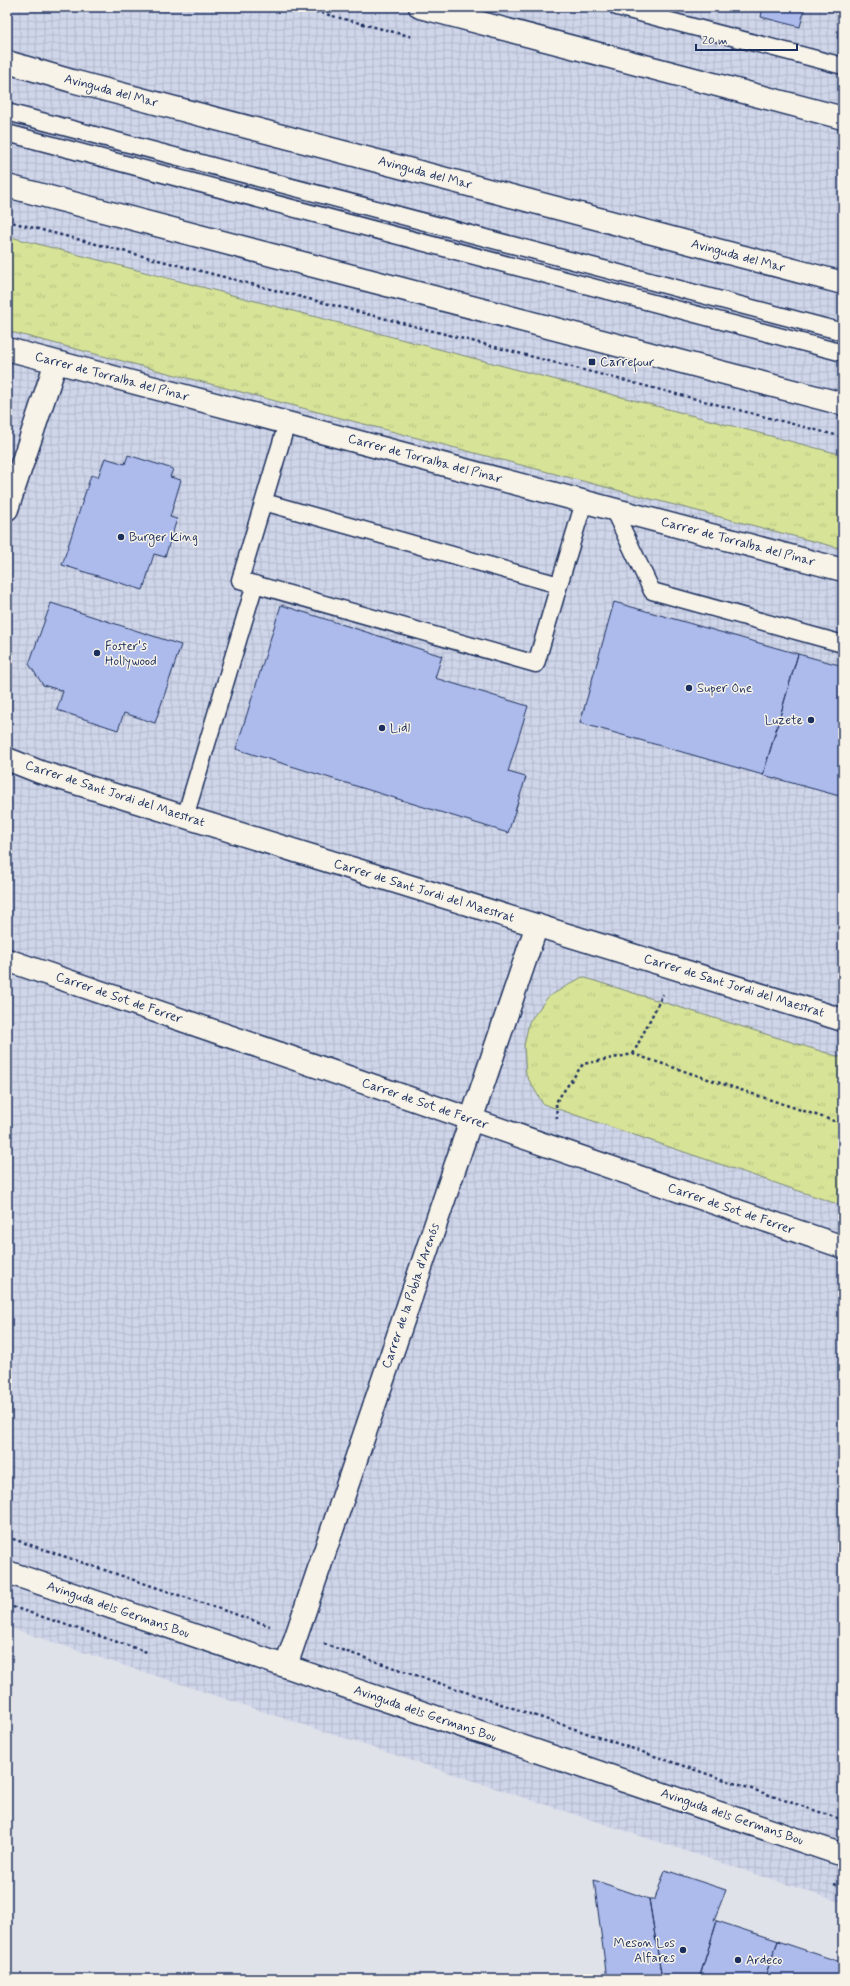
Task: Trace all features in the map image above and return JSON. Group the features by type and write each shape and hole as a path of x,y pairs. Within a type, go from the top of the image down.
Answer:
{"street":[{"path":"420,7 843,118"},
{"name":"Avinguda del Mar","path":"7,62 72,81 843,283"},
{"path":"7,186 843,404"},
{"name":"Carrer de Torralba del Pinar","path":"7,349 843,570"},
{"path":"7,509 56,362"},
{"name":"Carrer de Sant Jordi del Maestrat","path":"7,759 40,772 843,1020"},
{"name":"Carrer de la Pobla d'Arenós","path":"286,1666 537,925"},
{"name":"Carrer de Sot de Ferrer","path":"7,960 843,1247"},
{"name":"Avinguda dels Germans Bou","path":"7,1572 843,1855"}],"lane":[{"path":"616,7 843,66"},
{"path":"7,112 843,332"},
{"path":"7,133 843,353"},
{"path":"185,817 247,582 264,502 287,423"},
{"path":"264,502 559,585"},
{"path":"247,582 536,664 584,502"},
{"path":"613,510 652,591 843,644"}],"path":[{"path":"7,221 843,437"},
{"path":"633,1054 676,968"},
{"path":"559,1150 556,1102 583,1064 633,1054 843,1124"},
{"path":"7,1537 843,1820"}],"shaded area":[{"path":"7,7 843,7 843,1903 7,1627"}],"green space":[{"path":"7,236 843,455 843,549 7,331"},
{"path":"582,977 843,1058 843,1206 543,1104 526,1075 524,1046 529,1022 548,997"}],"building":[{"path":"763,7 805,7 800,27 761,17"},
{"path":"843,15 843,40 837,38"},
{"name":"Burger King","path":"128,455 173,469 170,477 181,480 170,517 177,519 165,557 154,554 143,590 62,565 91,475 98,477 105,458 125,464"},
{"name":"Super One","path":"614,602 798,654 763,775 580,723"},
{"path":"51,603 181,645 155,723 124,713 118,730 57,710 63,691 43,685 29,664"},
{"name":"Lidl","path":"281,605 442,656 435,678 528,706 508,772 526,777 508,833 236,749"},
{"name":"Luzete","path":"798,654 843,666 843,797 763,775"},
{"name":"Meson Los Alfares","path":"665,1870 726,1890 714,1920 717,1921 699,1979 662,1979 649,1899 655,1899"},
{"path":"594,1880 649,1899 662,1979 607,1979"},
{"name":"Ardeco","path":"717,1921 778,1941 764,1979 699,1979"},
{"path":"778,1941 843,1963 843,1979 764,1979"}],"place":[{"name":"Carrefour","path":"592,362"},
{"name":"Burger King","path":"121,537"},
{"name":"Foster's Hollywood","path":"97,653"},
{"name":"Super One","path":"689,688"},
{"name":"Luzete","path":"811,720"},
{"name":"Lidl","path":"382,728"},
{"name":"Meson Los Alfares","path":"683,1950"},
{"name":"Ardeco","path":"738,1960"}]}
